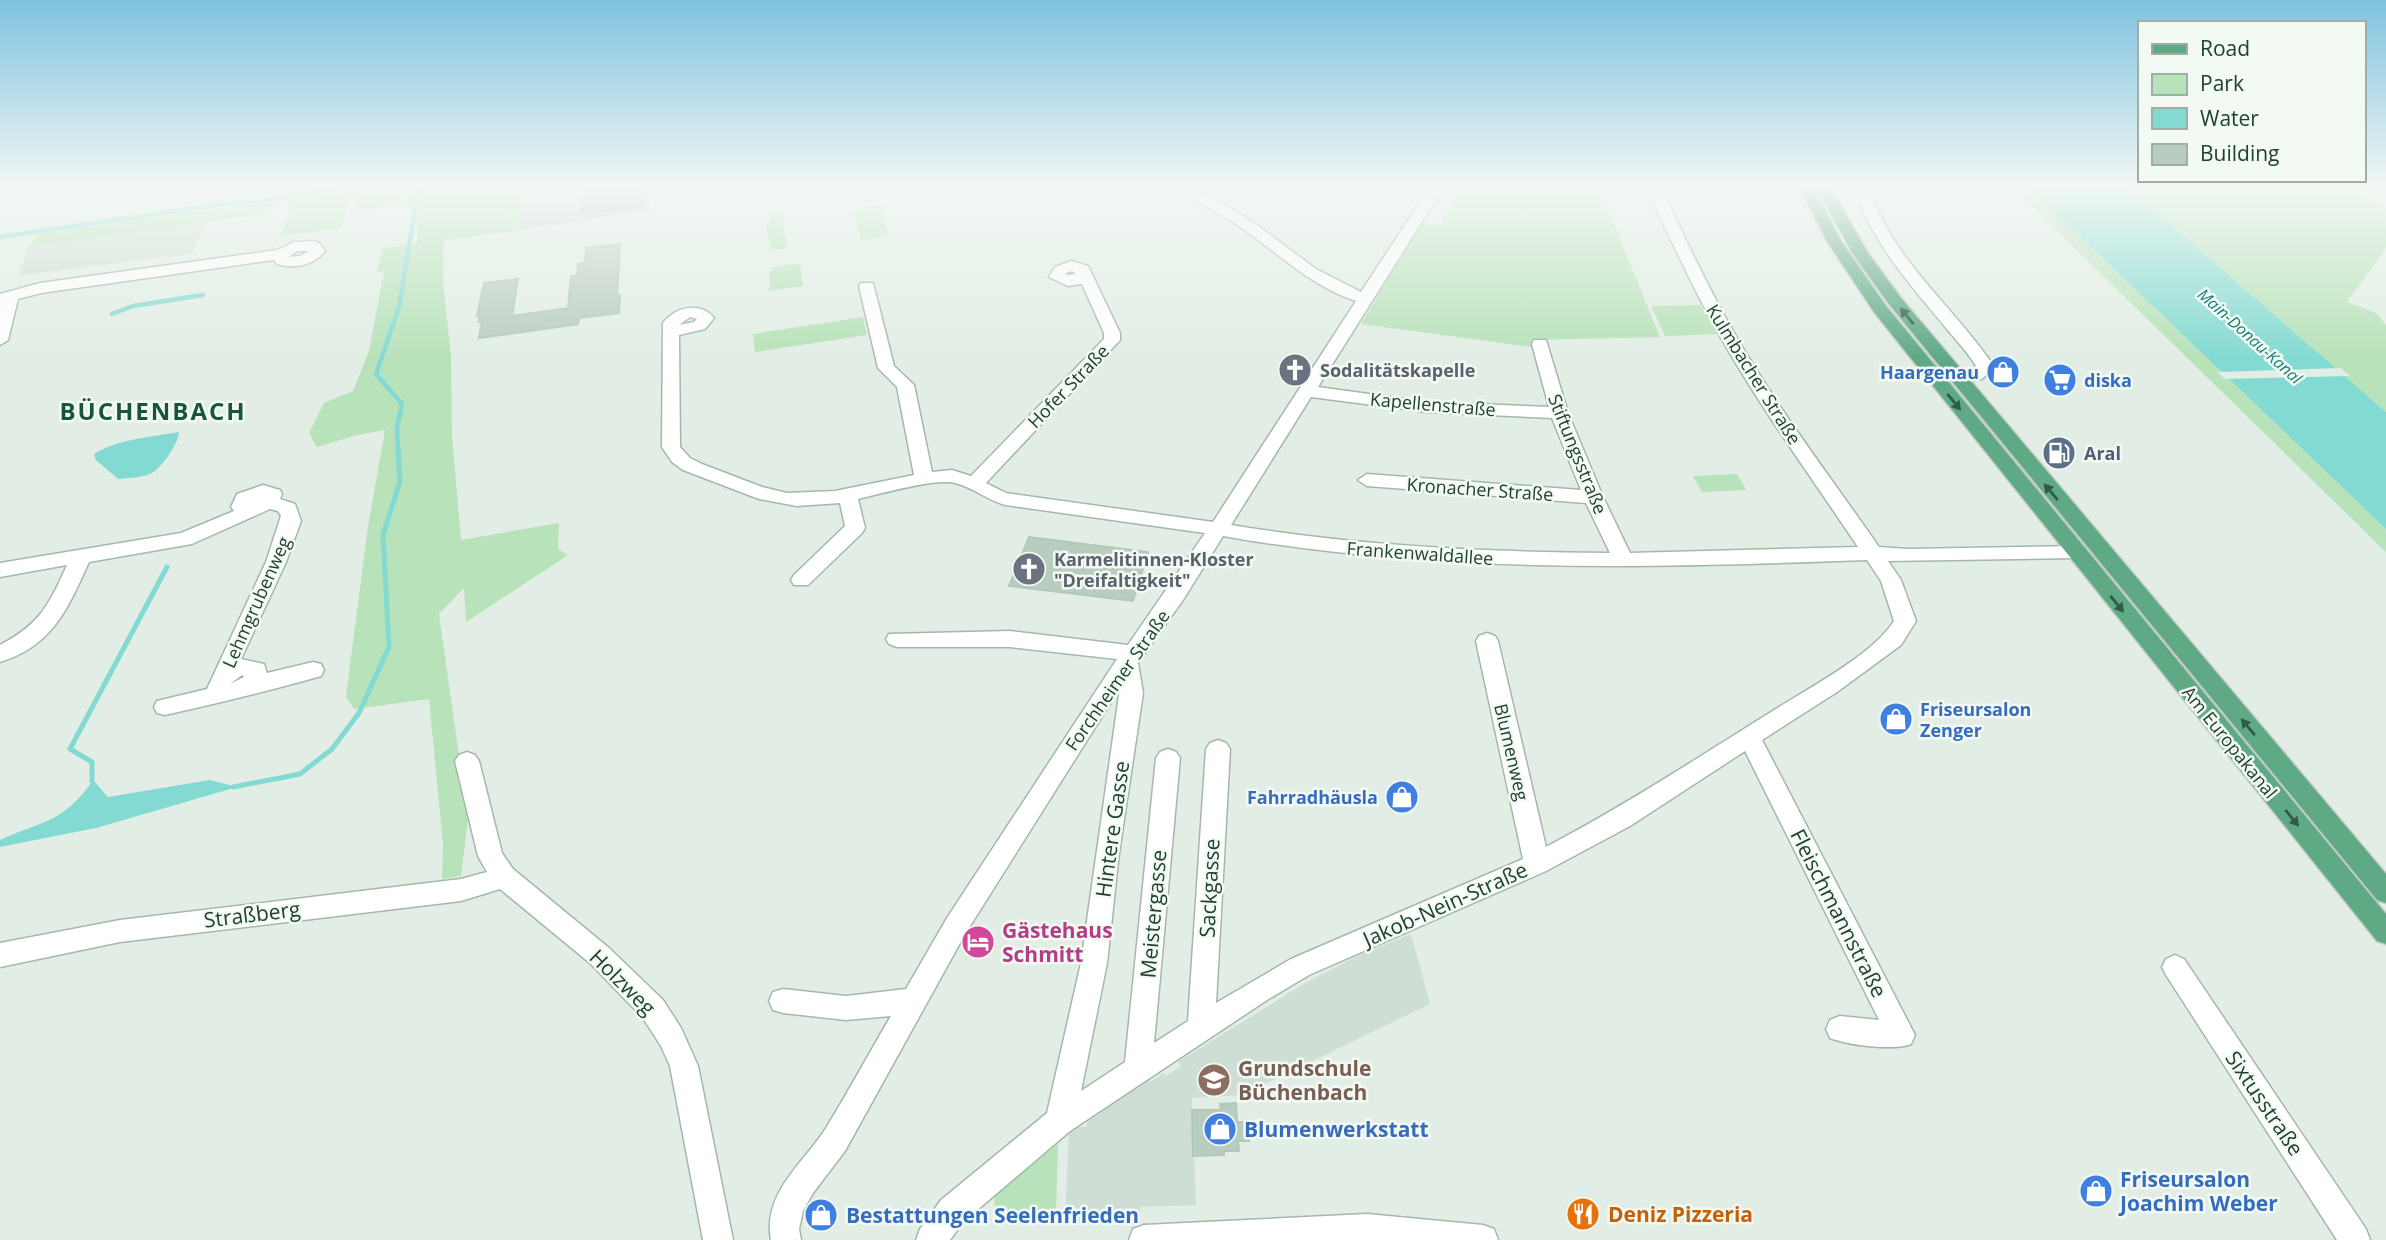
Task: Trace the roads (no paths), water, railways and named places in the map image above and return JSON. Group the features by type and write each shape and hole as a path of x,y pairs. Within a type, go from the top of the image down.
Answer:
{"main road":[{"name":"Am Europakanal","path":"1835,243 1880,309 2078,544 2386,892"},
{"name":"Am Europakanal","path":"1855,243 1895,301 1957,378 2078,544 2386,933"}],"street":[{"path":"1269,243 1315,278 1345,293 1366,299"},
{"name":"Forchheimer Straße","path":"786,1240 788,1207 802,1182 835,1141 968,906 1129,657 1176,595 1401,243"},
{"name":"Kulmbacher Straße","path":"1679,243 1749,372 1873,553"},
{"path":"1889,243 1985,368 1976,375 1957,378"},
{"path":"0,340 5,299 40,288 281,254"},
{"name":"Hofer Straße","path":"974,484 1112,340 1112,333 1089,281 1082,278"},
{"path":"867,286 886,368 905,385 924,480"},
{"name":"Frankenwaldallee","path":"670,332 671,447 674,456 685,464 772,496 798,500 952,476 1004,498 1297,542 1378,551 1486,558 1625,561 1873,553 1908,556 2078,544"},
{"name":"Stiftungsstraße","path":"1540,344 1559,413 1594,497 1625,561"},
{"name":"Kapellenstraße","path":"1307,391 1427,407 1559,413"},
{"name":"Kronacher Straße","path":"1367,480 1594,497"},
{"path":"801,580 855,528 847,493"},
{"name":"Lehmgrubenweg","path":"81,557 185,539 264,505 285,505 289,509 291,521 261,599 232,653 224,685"},
{"name":"Jakob-Nein-Straße","path":"931,1240 952,1211 1060,1121 1201,1027 1300,967 1537,864 1621,819 1829,686 1893,640 1905,621 1891,580 1873,553"},
{"path":"0,570 81,557"},
{"path":"0,654 29,640 55,616 81,557"},
{"path":"897,639 1010,639 1129,657"},
{"name":"Blumenweg","path":"1487,641 1537,864"},
{"name":"Hintere Gasse","path":"1060,1121 1094,963 1109,840 1132,693 1129,657"},
{"name":"Lehmgrubenweg","path":"165,707 224,685 241,667 253,667 258,673 250,685 313,670"},
{"name":"Fleischmannstraße","path":"1749,737 1901,1035 1840,1028"},
{"name":"Sackgasse","path":"1201,1027 1217,749"},
{"name":"Meistergasse","path":"1138,1070 1168,758"},
{"name":"Holzweg","path":"467,761 490,856 504,877 600,956 653,1009 671,1037 684,1066 718,1240"},
{"name":"Straßberg","path":"0,955 120,931 461,890 504,877"},
{"name":"Sixtusstraße","path":"2175,967 2356,1240"},
{"path":"783,1001 846,1008 914,1001"},
{"path":"1144,1240 1367,1229 1483,1240"}],"water":[{"name":"Main-Donau-Kanal","path":"2087,243 2192,243 2386,412 2386,529"},
{"path":"179,432 174,447 163,463 152,473 143,476 118,479 96,460 94,454 124,442"},
{"path":"210,780 237,787 96,828 0,847 0,840 61,814 92,782 102,798"}],"waterway":[{"path":"398,450 397,427 402,404 376,374 399,307 410,243"},
{"path":"112,314 133,306 203,295"},
{"path":"233,787 300,774 332,749 359,713 389,647 383,535 400,482 398,448"},
{"path":"101,793 92,782 92,762 70,749 167,567"},
{"path":"99,792 108,803"}],"place":[{"name":"Sodalitätskapelle","path":"1295,370"},
{"name":"Haargenau","path":"2003,372"},
{"name":"diska","path":"2060,380"},
{"name":"Aral","path":"2059,453"},
{"name":"Karmelitinnen-Kloster \"Dreifaltigkeit\"","path":"1029,569"},
{"name":"Friseursalon Zenger","path":"1896,719"},
{"name":"Fahrradhäusla","path":"1402,797"},
{"name":"Gästehaus Schmitt","path":"978,942"},
{"name":"Grundschule Büchenbach","path":"1214,1080"},
{"name":"Blumenwerkstatt","path":"1220,1129"},
{"name":"Friseursalon Joachim Weber","path":"2096,1191"},
{"name":"Deniz Pizzeria","path":"1583,1214"},
{"name":"Bestattungen Seelenfrieden","path":"821,1215"}],"district":[{"name":"BÜCHENBACH","path":"153,410"}]}
